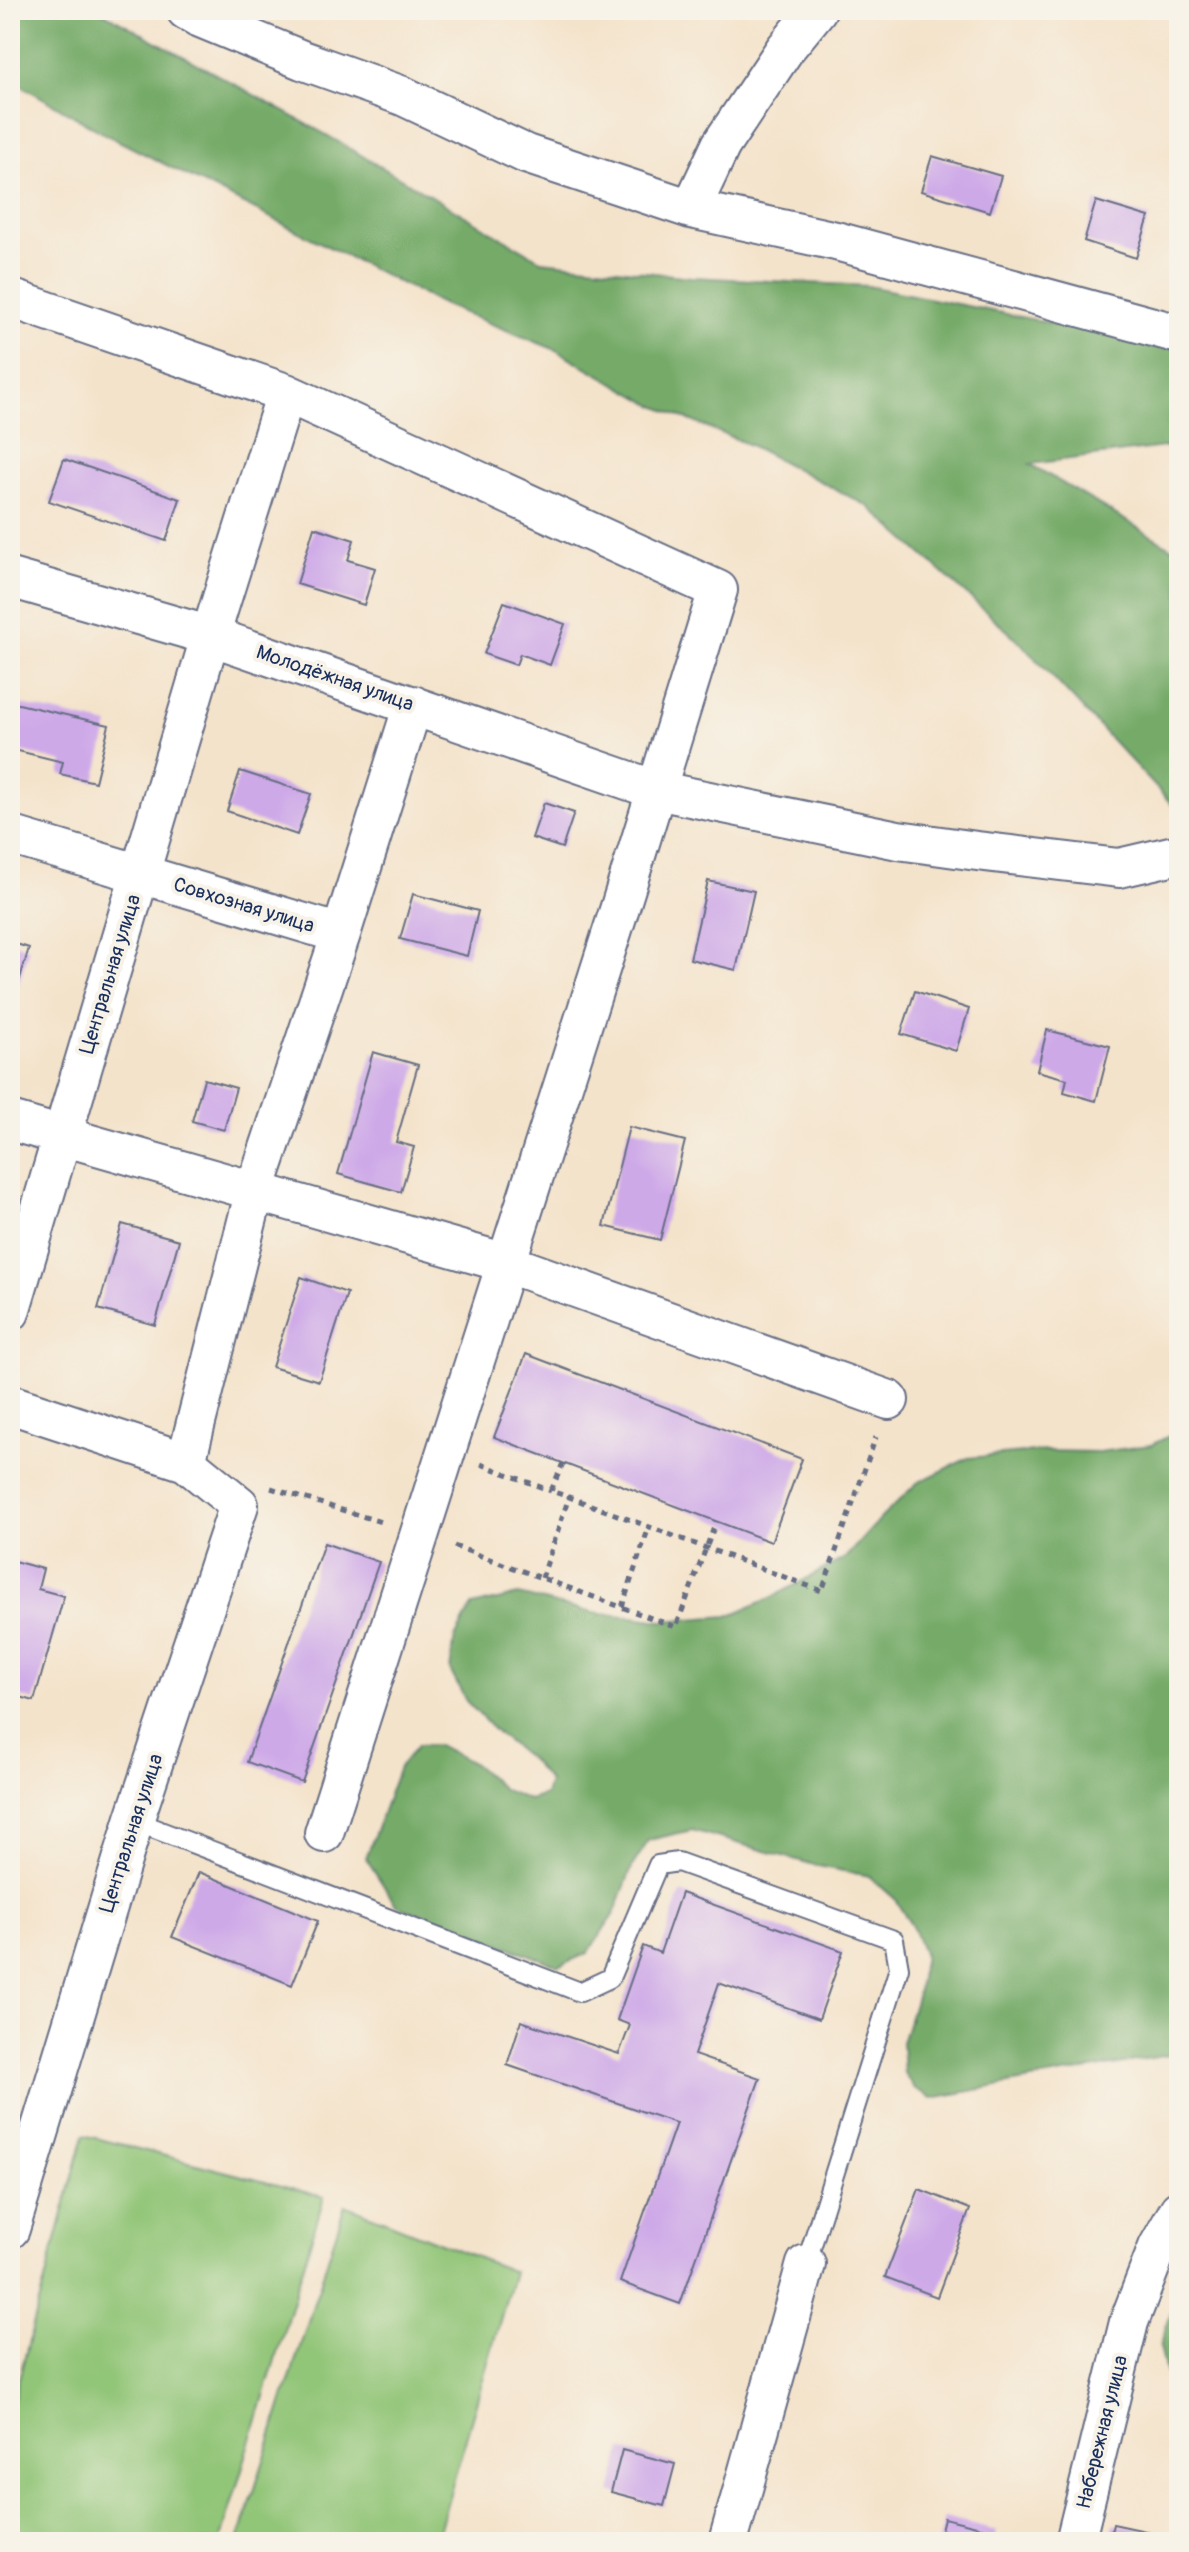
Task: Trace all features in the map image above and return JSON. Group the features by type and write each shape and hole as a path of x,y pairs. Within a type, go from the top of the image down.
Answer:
{"street":[{"path":"186,10 302,60 403,96 526,154 691,209 836,241 1179,334"},
{"path":"691,209 721,145 785,49 817,10"},
{"path":"10,298 286,393 718,590 324,1833"},
{"name":"Центральная улица","path":"10,1312 286,393"},
{"name":"Молодёжная улица","path":"10,578 211,636 656,790 898,840 977,851 1119,868 1179,854"},
{"path":"10,1404 186,1462 255,1190 341,934 413,705"},
{"name":"Совхозная улица","path":"10,835 341,934"},
{"path":"10,1121 506,1263 889,1400"},
{"name":"Центральная улица","path":"10,2229 134,1821 239,1505 186,1462"},
{"name":"Набережная улица","path":"1075,2542 1129,2322 1158,2247 1179,2210"},
{"path":"728,2542 806,2264"}],"lane":[{"path":"134,1821 580,1992 610,1978 658,1865 678,1862 894,1940 899,1968 806,2264"}],"path":[{"path":"446,1450 822,1591 889,1400"},
{"path":"551,1491 563,1463"},
{"path":"259,1484 419,1534 676,1627 716,1522"},
{"path":"542,1578 569,1497"},
{"path":"622,1607 649,1527"}],"green space":[{"path":"10,10 99,10 325,134 542,261 691,277 868,286 1179,349 1179,445 1030,464 1179,552 1179,812 1021,643 868,506 750,445 653,405 556,350 444,305 105,134 10,79"},
{"path":"1179,1431 1179,2053 932,2098 914,2088 904,2073 902,2043 918,1990 924,1955 913,1928 894,1898 869,1876 818,1866 692,1830 649,1840 633,1865 615,1912 588,1953 559,1966 396,1905 366,1858 399,1767 417,1746 438,1745 474,1764 504,1790 529,1800 545,1795 549,1781 531,1760 498,1734 466,1701 450,1670 455,1638 472,1606 518,1595 585,1611 662,1621 728,1616 771,1598 845,1558 917,1483 968,1458 1046,1451 1099,1452 1151,1445"},
{"path":"84,2135 324,2197 220,2542 10,2542 10,2412"},
{"path":"345,2205 514,2272 436,2542 238,2542"},
{"path":"1179,2288 1179,2404 1170,2392 1160,2346"}],"building":[{"path":"932,156 1001,176 990,212 921,191"},
{"path":"1096,201 1149,217 1136,258 1084,241"},
{"path":"64,459 180,499 166,541 49,501"},
{"path":"314,527 354,540 348,560 375,568 364,605 297,584"},
{"path":"504,602 565,624 550,665 520,654 516,665 484,654"},
{"path":"10,702 109,725 95,782 60,774 63,762 10,749"},
{"path":"240,771 311,794 297,835 227,811"},
{"path":"544,803 574,813 562,848 532,838"},
{"path":"708,881 754,891 736,970 690,959"},
{"path":"413,894 478,911 467,956 400,939"},
{"path":"10,942 29,948 11,1009 10,1009"},
{"path":"915,991 969,1009 956,1051 901,1034"},
{"path":"1047,1030 1110,1046 1096,1101 1064,1092 1067,1079 1037,1071"},
{"path":"373,1052 418,1065 396,1142 414,1147 401,1192 338,1174"},
{"path":"204,1079 236,1088 224,1130 192,1121"},
{"path":"629,1127 685,1141 660,1240 604,1226"},
{"path":"122,1224 179,1240 155,1325 98,1309"},
{"path":"301,1277 347,1293 319,1381 272,1367"},
{"path":"526,1354 802,1459 771,1542 494,1437"},
{"path":"324,1543 379,1562 302,1782 247,1762"},
{"path":"10,1560 43,1569 38,1589 64,1596 34,1701 10,1694"},
{"path":"199,1872 318,1921 292,1985 172,1937"},
{"path":"681,1893 843,1951 819,2019 719,1983 694,2055 760,2078 680,2304 620,2282 676,2123 507,2065 521,2021 619,2054 630,2025 617,2020 643,1946 660,1953"},
{"path":"919,2189 970,2209 937,2297 885,2277"},
{"path":"622,2450 675,2464 664,2506 611,2492"},
{"path":"944,2518 997,2531 994,2542 938,2542"},
{"path":"1113,2524 1160,2534 1159,2542 1109,2542"}]}
